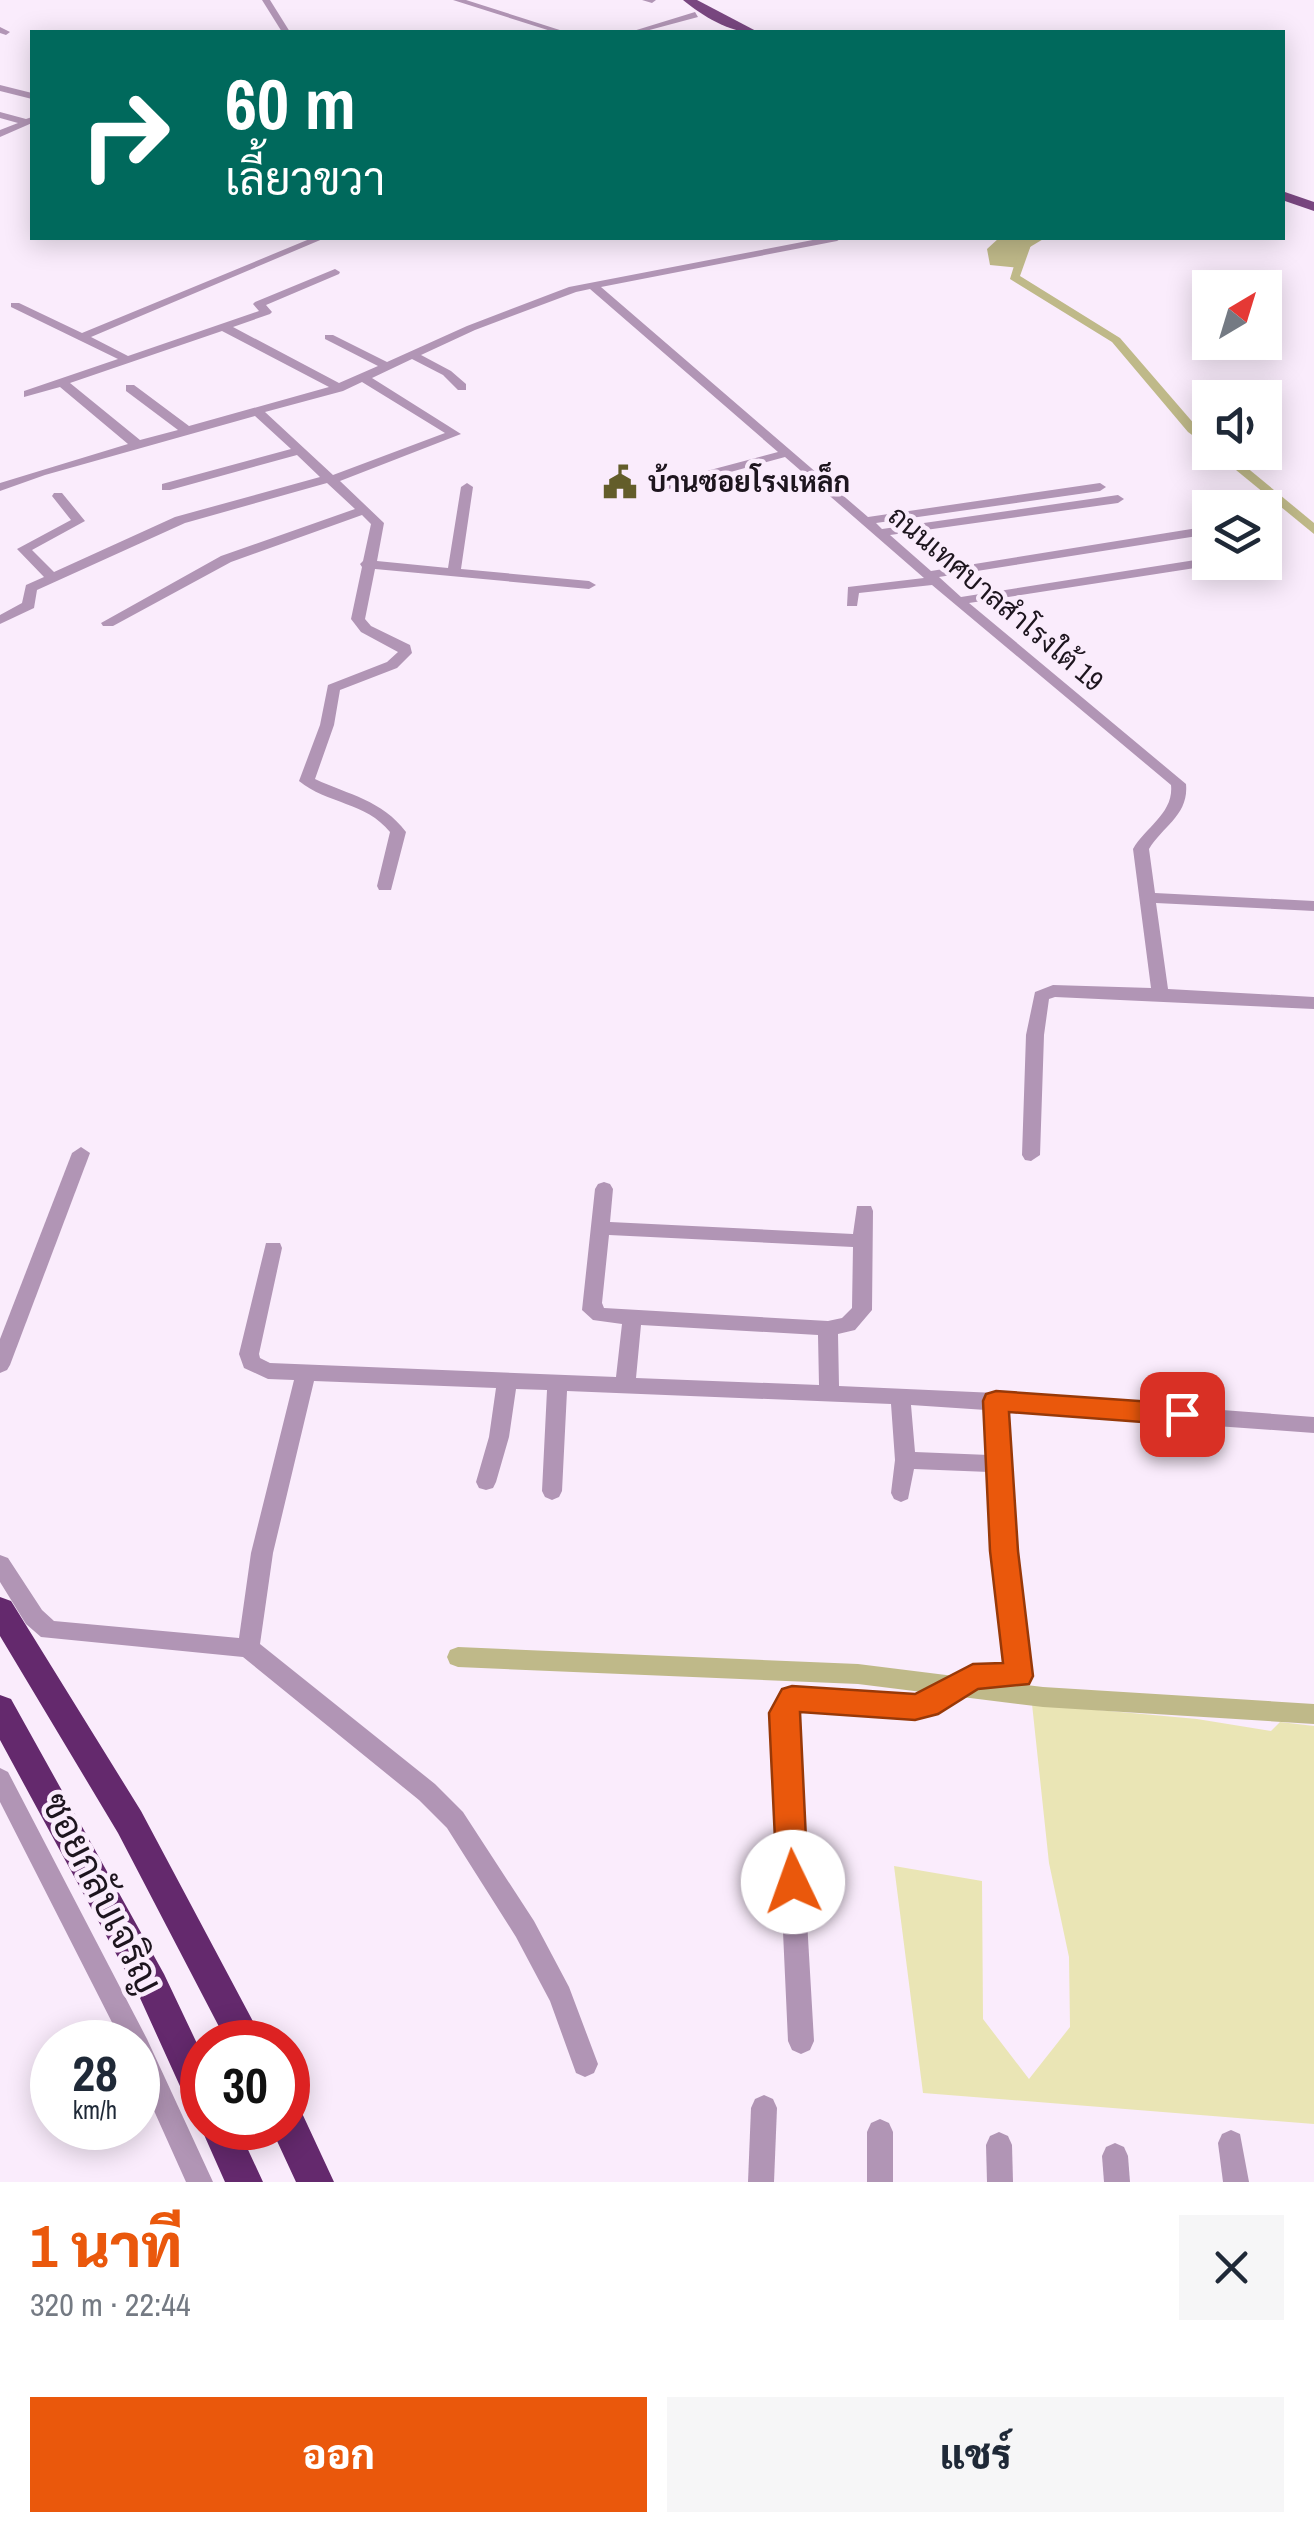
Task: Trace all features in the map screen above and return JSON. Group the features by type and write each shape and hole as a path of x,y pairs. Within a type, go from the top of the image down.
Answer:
{"highway":[{"path":"0,1610 52,1688 135,1830 234,2020"},
{"path":"0,1709 152,1986 180,2046"},
{"path":"229,2150 244,2182"},
{"path":"300,2150 315,2182"}],"main road":[{"path":"673,0 727,30"},
{"path":"689,0 726,23 746,30"},
{"path":"1285,188 1314,198"},
{"path":"1285,196 1314,207"}],"street":[{"path":"266,0 285,30"},
{"path":"457,0 555,30"},
{"path":"641,30 694,15"},
{"path":"0,88 30,96"},
{"path":"0,114 30,121"},
{"path":"0,134 30,121"},
{"path":"82,338 315,240"},
{"path":"0,486 339,388 582,287 826,240"},
{"path":"28,394 266,312 259,304 335,272"},
{"name":"ถนนเทศบาลสำโรงใต้ 19","path":"582,287 787,453 1178,784 1182,800 1178,808 1156,827 1142,849 1160,994"},
{"path":"15,306 126,359"},
{"path":"222,326 339,388"},
{"path":"329,338 389,367"},
{"path":"414,354 462,387"},
{"path":"0,620 29,606 28,591 51,577 180,520 330,480 456,434 364,378"},
{"path":"62,382 139,446"},
{"path":"130,388 189,432"},
{"path":"259,413 378,523 358,619 366,629 405,648 405,654 392,664 334,688 308,781 356,799 390,820 398,832 385,886"},
{"path":"166,487 297,451"},
{"path":"654,489 787,453"},
{"path":"866,522 1100,486"},
{"path":"454,573 467,487"},
{"path":"51,577 24,549 79,520 58,496"},
{"path":"880,533 1118,499"},
{"path":"108,622 226,560 365,510"},
{"path":"852,603 853,590 1192,533"},
{"path":"367,564 589,585"},
{"path":"959,601 1192,565"},
{"path":"1148,898 1314,906"},
{"path":"1031,1155 1035,1035 1041,996 1054,991 1314,1003"},
{"path":"0,1365 81,1152"},
{"path":"604,1188 592,1310 600,1315 632,1318 828,1328 848,1325 862,1310 864,1211"},
{"path":"600,1228 862,1241"},
{"path":"273,1248 250,1336 252,1363 268,1371 828,1392 1314,1426"},
{"path":"626,1385 632,1318"},
{"path":"828,1328 828,1392"},
{"path":"248,1648 262,1553 306,1372"},
{"path":"486,1482 499,1437 507,1380"},
{"path":"552,1492 557,1383"},
{"path":"900,1396 902,1492"},
{"path":"801,2041 786,1704 792,1698 805,1698 915,1707 928,1705 973,1676 1018,1676 1004,1551 996,1401"},
{"path":"904,1460 999,1464"},
{"path":"0,1564 34,1617 49,1630 248,1648 427,1792 456,1820 525,1929 560,1996 585,2064"},
{"name":"ซอยกลับเจริญ","path":"0,1779 124,2020"},
{"name":"ซอยกลับเจริญ","path":"160,2096 200,2182"},
{"path":"761,2182 764,2108"},
{"path":"880,2132 880,2182"},
{"path":"1231,2143 1236,2182"},
{"path":"999,2144 1000,2182"}],"shaded area":[{"path":"997,240 1042,240 1030,247 1020,268 990,265 987,249"},
{"path":"1032,1704 1197,1719 1271,1731 1280,1722 1314,1726 1314,2124 923,2093 894,1866 982,1881 983,2019 1029,2079 1070,2027 1069,1957 1049,1863"}],"waterway":[{"path":"1033,240 1026,243 1014,277 1116,340 1192,429"},
{"path":"1242,470 1314,530"},
{"path":"458,1657 858,1674 1043,1697 1314,1714"}],"place":[{"name":"บ้านซอยโรงเหล็ก","path":"620,482"}],"route":[{"path":"793,1882 784,1713 792,1698 915,1707 928,1705 973,1676 1018,1676 1004,1551 996,1401 1182,1414"}]}
